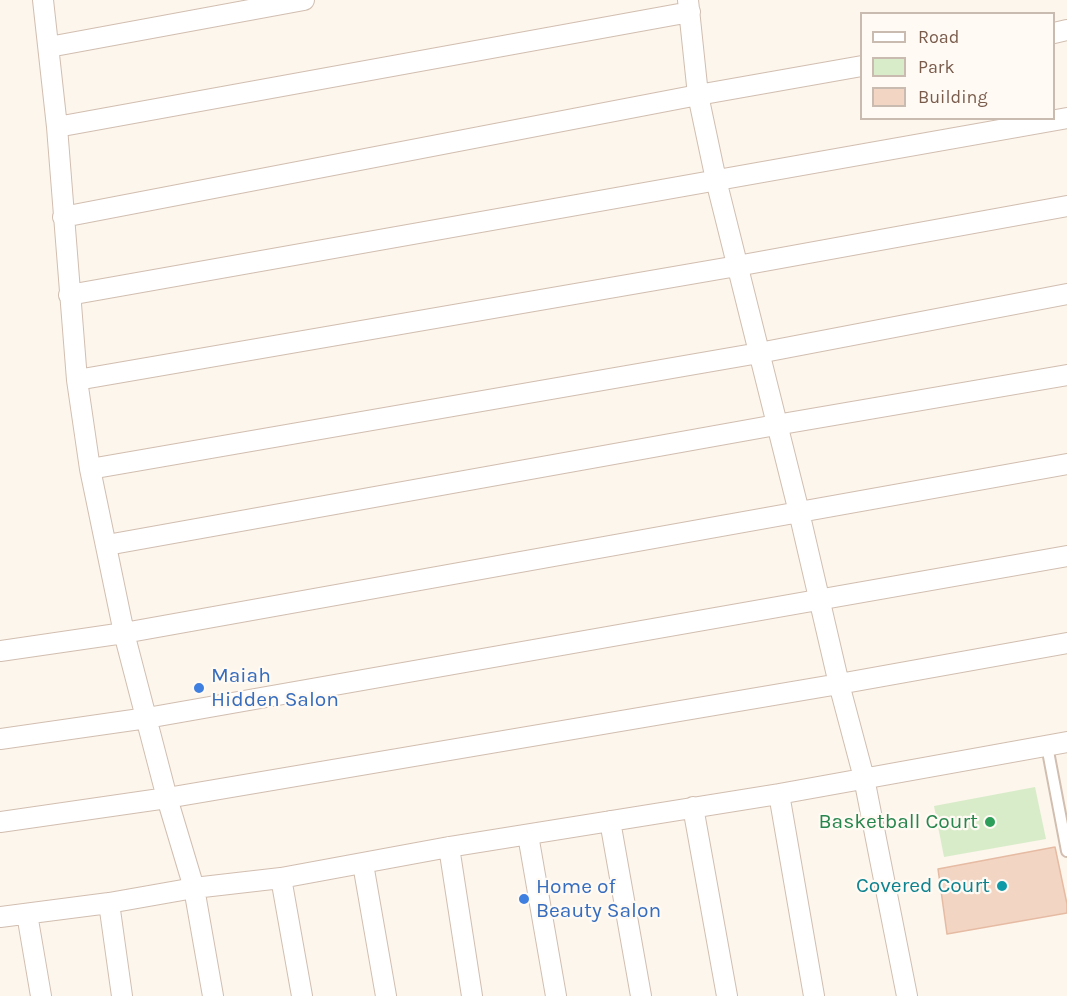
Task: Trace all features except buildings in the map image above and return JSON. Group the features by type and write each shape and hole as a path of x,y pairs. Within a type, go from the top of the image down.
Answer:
{"street":[{"path":"43,0 57,127 76,380 90,469 124,633 167,798 194,888 213,996"},
{"path":"49,47 304,0"},
{"path":"57,127 689,6 698,95 716,180 864,778 907,996"},
{"path":"63,217 698,95 860,66"},
{"path":"69,295 1067,118"},
{"path":"76,380 738,266 1067,206"},
{"path":"90,469 759,353 1067,294"},
{"path":"107,545 1067,375"},
{"path":"0,651 124,633 1067,464"},
{"path":"0,739 147,718 1067,556"},
{"path":"0,822 167,798 1067,643"},
{"path":"0,917 109,903 194,888 281,879 448,847 779,794 1067,742"},
{"path":"779,794 814,996"},
{"path":"693,807 727,996"},
{"path":"610,821 641,996"},
{"path":"528,835 556,996"},
{"path":"448,847 472,996"},
{"path":"363,864 386,996"},
{"path":"281,879 302,996"},
{"path":"109,903 122,996"},
{"path":"27,914 40,996"}],"lane":[{"path":"1047,746 1067,851"}],"green space":[{"name":"Basketball Court","path":"1035,787 1046,839 944,857 934,806"}],"place":[{"name":"Maiah Hidden Salon","path":"199,688"},
{"name":"Basketball Court","path":"990,822"},
{"name":"Covered Court","path":"1002,886"},
{"name":"Home of Beauty Salon","path":"524,899"}]}
